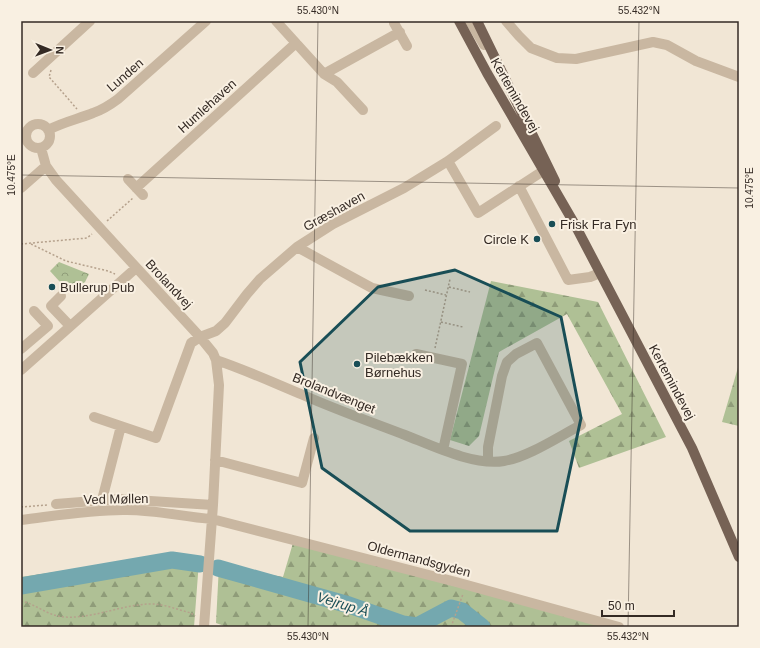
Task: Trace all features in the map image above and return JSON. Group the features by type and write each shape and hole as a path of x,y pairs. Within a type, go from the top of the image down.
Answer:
{"main road":[{"name":"Kertemindevej","path":"459,21 543,171 574,223 692,448 739,557"},
{"name":"Kertemindevej","path":"477,21 550,168 574,223"}],"street":[{"path":"33,73 48,66 90,21"},
{"name":"Lunden","path":"48,130 58,124 94,113 107,107 206,21"},
{"path":"276,21 324,74 337,82 363,110"},
{"path":"470,21 514,97"},
{"path":"506,21 531,48 557,58 576,59 653,42 667,45 696,61 739,77"},
{"path":"394,23 407,46"},
{"path":"324,74 400,32"},
{"name":"Humlehaven","path":"140,191 296,43"},
{"path":"39,124 45,126 48,130 50,136 47,144 41,148 31,146 27,142 24,128 39,124"},
{"name":"Græshaven","path":"200,337 216,330 225,323 260,279 297,248 333,224 404,188 448,161 496,126"},
{"name":"Brolandvej","path":"41,148 46,166 56,180 200,337 213,353 216,360 219,385 213,504 204,625"},
{"path":"448,161 478,213 543,171"},
{"path":"21,188 46,166"},
{"path":"128,179 140,191"},
{"path":"519,186 568,280 590,277 600,273"},
{"path":"297,248 372,288 408,296"},
{"path":"21,370 136,268"},
{"path":"61,296 51,306 70,326"},
{"path":"21,350 48,326 34,311"},
{"path":"42,331 52,342"},
{"path":"94,417 156,438 191,344 200,337"},
{"name":"Brolandvænget","path":"216,360 236,366 305,396 443,450 475,460 488,461 503,461 522,456 581,425 537,343 516,354 506,362 488,447 488,461"},
{"path":"416,354 462,364 443,450"},
{"path":"102,500 121,426"},
{"path":"215,460 302,483 314,438"},
{"path":"56,504 120,499 213,504"},
{"name":"Ved Møllen","path":"21,520 122,510 167,512 196,518 212,518"},
{"name":"Oldermandsgyden","path":"212,518 619,627"}],"path":[{"path":"48,66 49,78 78,109 81,117"},
{"path":"21,244 87,238 140,191"},
{"path":"29,244 66,261 108,271 123,279"},
{"path":"433,358 450,279"},
{"path":"448,287 470,292"},
{"path":"425,290 446,294"},
{"path":"441,322 463,327"},
{"path":"21,507 56,504"},
{"path":"21,601 52,615 63,617 84,616 144,604 156,604 190,613 204,625"},
{"path":"451,627 459,603"}],"highlighted area":[{"path":"455,270 561,317 581,418 557,531 410,531 322,468 300,362 378,287"}],"green space":[{"path":"59,262 89,274 85,282 69,292 50,271"},
{"path":"491,281 598,302 666,437 579,468 569,441 622,414 567,314 499,352 479,436 469,446 450,440"},
{"path":"739,364 739,426 722,422"},
{"path":"293,543 609,627 227,627 216,623 219,565 283,577"},
{"path":"148,558 192,559 199,561 194,627 21,627 21,577"}],"waterway":[{"name":"Vejrup Å","path":"21,586 172,560 200,564"},
{"name":"Vejrup Å","path":"218,568 349,605 403,624 417,626 451,608 462,611 482,627"}],"place":[{"name":"Frisk Fra Fyn","path":"552,224"},
{"name":"Circle K","path":"537,239"},
{"name":"Bullerup Pub","path":"52,287"},
{"name":"Pilebækken Børnehus","path":"357,364"}]}
